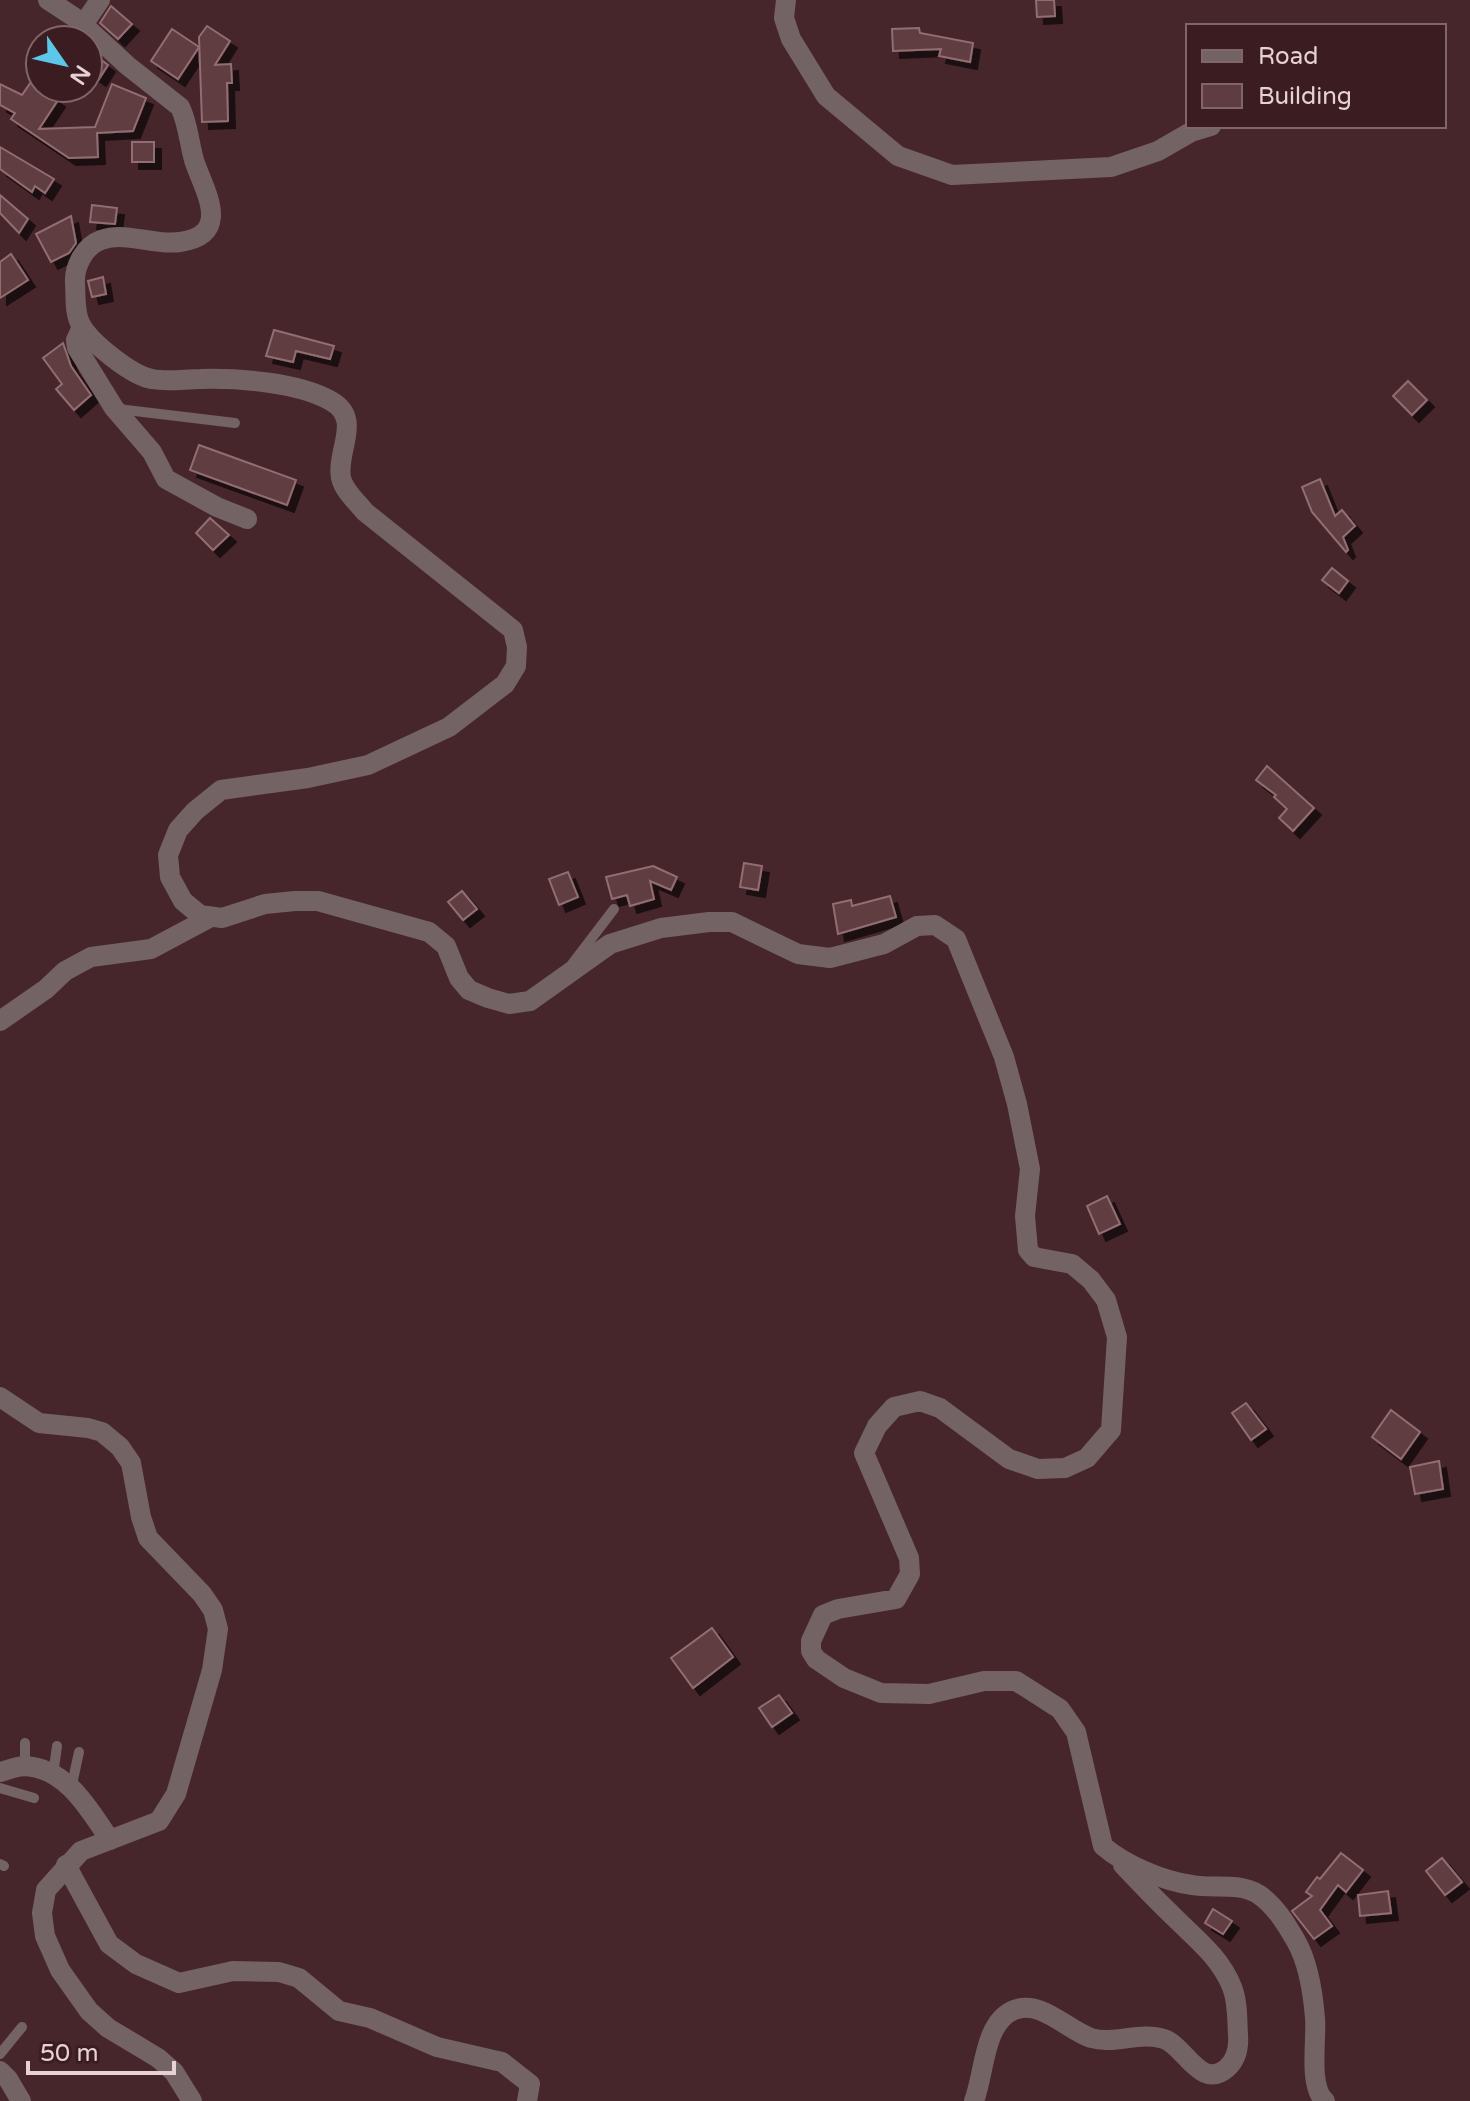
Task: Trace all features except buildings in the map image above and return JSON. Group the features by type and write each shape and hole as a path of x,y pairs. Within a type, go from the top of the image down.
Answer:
{"street":[{"path":"48,0 82,24"},
{"path":"84,24 100,0"},
{"path":"786,0 784,18 791,39 826,96 898,156 952,175 1111,167 1158,151 1204,128"},
{"path":"104,44 180,107 185,116 197,170 212,204 211,218 196,236 179,242 123,236 99,240 90,247 75,273 78,317 82,327 121,366 152,379 248,379 331,401 343,410 348,419 340,475 349,493 365,512 490,609 513,630 515,636 516,666 505,684 449,727 368,765 308,778 221,790 178,830 168,855 170,877 183,901 200,915 222,918 265,904 318,901 429,932 446,946 459,978 469,990 509,1004 530,1001 610,944 637,934 709,922 732,922 798,954 830,958 884,944 917,926 935,925 956,939 1004,1057 1017,1104 1030,1169 1025,1216 1028,1250 1034,1257 1072,1264 1091,1280 1106,1300 1117,1337 1111,1430 1087,1458 1065,1468 1038,1469 1009,1459 940,1408 920,1401 894,1407 877,1426 864,1453 909,1558 910,1574 896,1599 838,1609 823,1615 811,1641 811,1651 816,1659 844,1678 881,1693 929,1694 984,1681 1016,1681 1038,1692 1060,1709 1076,1732 1103,1846 1212,1953 1225,1972 1237,2007 1239,2047 1233,2062 1223,2072 1211,2075 1199,2071 1183,2051 1161,2038 1096,2039 1078,2033 1038,2008 1022,2007 1010,2012 990,2035 974,2101"},
{"path":"82,327 76,340 77,348 114,408 152,452 166,479 217,507 247,519"},
{"path":"0,1021 46,989 65,971 91,957 151,949 211,917"},
{"path":"0,1397 39,1423 102,1432 120,1447 131,1463 148,1538 202,1594 213,1610 218,1629 212,1670 176,1794 159,1821 81,1851 46,1890 42,1913 45,1936 60,1970 89,2011 108,2028 158,2058 174,2072 192,2101"},
{"path":"1,1777 25,1766 53,1775 71,1789 110,1840"},
{"path":"1116,1858 1191,1885 1242,1887 1258,1894 1277,1911 1298,1945 1311,1982 1316,2083 1320,2097 1325,2101"},
{"path":"66,1865 109,1944 136,1964 179,1983 233,1971 279,1972 299,1978 339,2011 370,2018 437,2047 502,2062 530,2084 527,2101"},
{"path":"0,2071 21,2101"}],"lane":[{"path":"114,408 235,423"},
{"path":"564,975 614,909"},
{"path":"25,1743 25,1766"},
{"path":"53,1775 57,1746"},
{"path":"71,1789 79,1752"},
{"path":"1,1777 34,1798"},
{"path":"0,2054 22,2027"}]}
